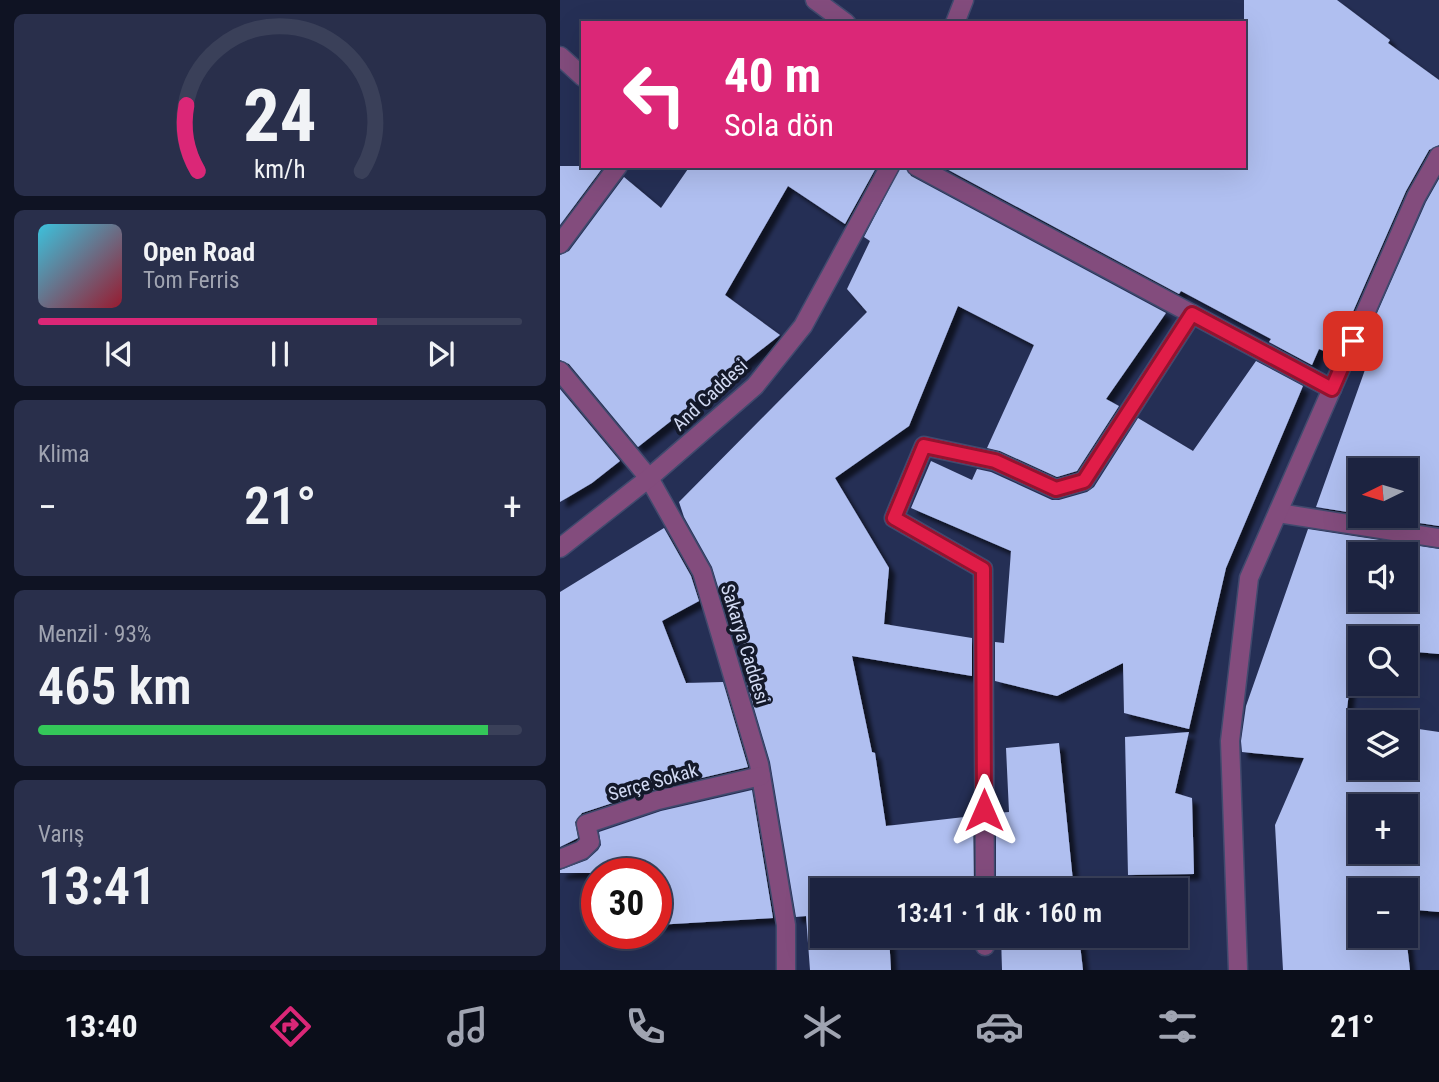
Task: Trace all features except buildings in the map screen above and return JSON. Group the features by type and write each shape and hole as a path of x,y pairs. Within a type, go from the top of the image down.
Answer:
{"street":[{"path":"815,0 839,20"},
{"path":"956,21 964,0"},
{"path":"560,56 581,75"},
{"path":"1238,970 1230,741 1249,578 1416,197 1439,156"},
{"path":"560,244 617,168"},
{"name":"And Caddesi","path":"560,548 649,478 755,386 803,326 889,168"},
{"path":"920,168 1332,389"},
{"path":"985,878 983,569 894,518 924,446 995,461 1056,489 1084,481 1192,314"},
{"name":"Sakarya Caddesi","path":"560,371 649,478 702,572 761,776 786,925 786,970"},
{"path":"1278,513 1439,538"},
{"name":"Serçe Sokak","path":"560,859 582,850 590,842 586,824 658,800 761,776"}],"route":[{"path":"984,810 983,569 894,518 924,446 995,461 1056,489 1084,481 1192,314 1332,389 1353,341"}]}
